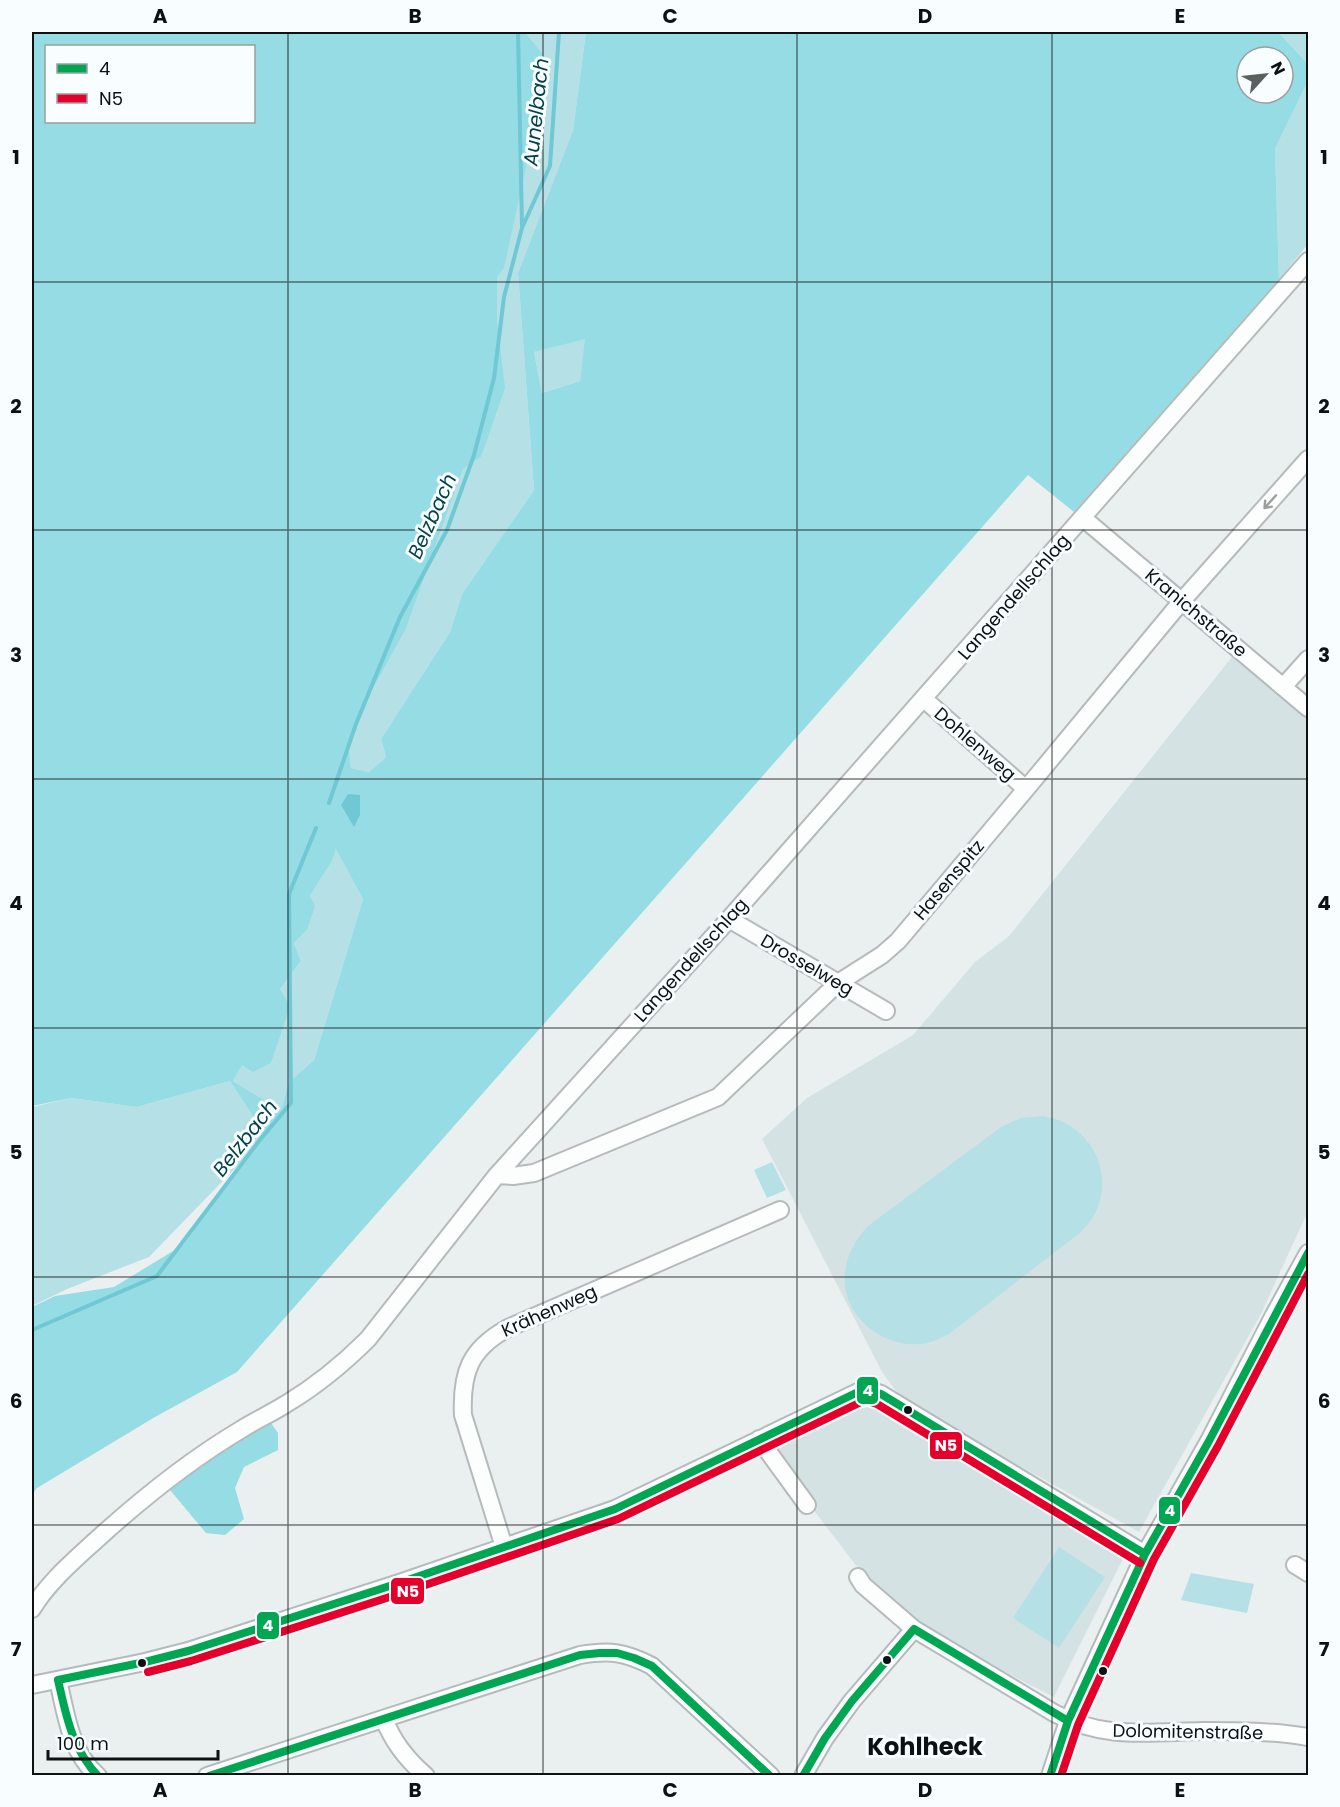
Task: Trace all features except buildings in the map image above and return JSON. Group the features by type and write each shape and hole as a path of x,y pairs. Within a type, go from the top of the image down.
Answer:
{"street":[{"name":"Langendellschlag","path":"32,1609 55,1579 80,1554 167,1479 242,1428 287,1404 318,1383 368,1339 496,1175 729,919 1308,261"},
{"name":"Hasenspitz","path":"496,1175 513,1176 534,1173 718,1097 838,983 882,955 898,940 1026,789 1181,602 1308,459"},
{"name":"Kranichstraße","path":"1083,518 1308,708"},
{"path":"1283,687 1308,659"},
{"name":"Dohlenweg","path":"924,699 1026,789"},
{"name":"Drosselweg","path":"729,919 886,1011"},
{"name":"Krähenweg","path":"504,1547 463,1415 462,1394 466,1372 480,1347 508,1328 780,1210"},
{"path":"1050,1776 1068,1721 1145,1554 1209,1441 1308,1253"},
{"path":"32,1685 188,1651 615,1509 858,1392 869,1390 881,1394 1145,1554"},
{"path":"759,1439 807,1505"},
{"name":"Dolomitenstraße","path":"858,1577 863,1585 914,1629 1068,1721 1101,1731 1125,1733 1245,1731 1308,1737"},
{"path":"803,1776 825,1738 852,1701 914,1629"},
{"path":"207,1776 580,1655 600,1652 617,1652 652,1666 771,1776"},
{"path":"58,1680 72,1736 81,1757 99,1776"},
{"path":"384,1719 391,1736 400,1749 426,1776"}],"shaded area":[{"path":"32,32 525,32 543,54 531,144 504,268 497,277 497,321 505,388 481,457 463,469 406,629 360,712 349,747 351,768 369,772 386,757 381,739 450,632 462,594 534,490 518,273 573,130 586,32 1278,32 1290,45 1235,45 1235,105 1295,105 1295,50 1308,64 1308,81 1275,149 1279,279 1074,512 1028,475 237,1372 155,1417 37,1488 32,1494 32,1307 55,1296 114,1287 183,1245 258,1140 254,1118 230,1081 137,1107 71,1098 32,1106","holes":["585,339 580,381 542,393 534,352","336,849 363,899 314,1060 289,1082 281,1110 233,1081 242,1065 253,1072 271,1063 290,1006 280,989 301,961 294,943 307,930 315,906 310,896 332,861"]},
{"path":"525,32 586,32 573,130 518,273 534,490 462,594 450,632 381,739 386,757 369,772 351,768 349,747 360,712 406,629 463,469 481,457 497,321 497,277 543,54"},
{"path":"1278,32 1308,32 1308,64 1295,50 1295,45 1290,45"},
{"path":"1308,81 1308,244 1279,279 1275,149"},
{"path":"586,338 580,381 542,393 534,352"},
{"path":"1232,657 1308,719 1308,1211 1261,1314 1139,1532 904,1402 882,1372 762,1139 807,1098 913,1035 975,962 1009,936"},
{"path":"348,794 360,795 360,815 354,827 341,805"},
{"path":"336,848 363,899 314,1060 289,1082 281,1110 233,1081 280,989 301,961 294,943 307,930 310,896 332,861"},
{"path":"230,1081 254,1118 258,1140 247,1156 149,1257 67,1289 32,1306 32,1107 71,1098 137,1107"},
{"path":"1043,1116 1062,1122 1076,1130 1086,1140 1099,1162 1102,1175 1100,1201 1095,1214 1081,1232 949,1334 938,1339 927,1343 910,1344 893,1341 864,1324 854,1311 847,1296 845,1280 847,1262 855,1242 864,1230 1001,1127 1021,1118"},
{"path":"772,1162 786,1190 767,1198 754,1170"},
{"path":"867,1401 1125,1555 1054,1697 985,1662 910,1615 861,1572 812,1508 772,1449"},
{"path":"271,1423 278,1433 278,1450 244,1467 235,1488 244,1519 225,1535 206,1533 170,1490 223,1449"},
{"path":"1059,1547 1105,1577 1059,1648 1013,1618"},
{"path":"1191,1573 1254,1584 1247,1613 1181,1600"}],"waterway":[{"name":"Aunelbach","path":"518,32 522,226"},
{"name":"Belzbach","path":"329,803 356,724 400,617 447,530 474,455 494,378 504,297 522,228 550,166 559,32"},
{"name":"Belzbach","path":"32,1330 157,1276 259,1141 291,1103 289,894 316,828"}],"transit line":[{"name":"4","path":"1050,1776 1068,1721 1145,1554 1209,1441 1308,1253"},
{"name":"N5","path":"1061,1776 1078,1725 1154,1559 1218,1446 1308,1274"},
{"name":"4","path":"98,1776 89,1766 76,1743 67,1719 58,1680 188,1651 399,1583 615,1509 858,1392 869,1390 881,1394 1145,1554"},
{"name":"N5","path":"148,1672 191,1661 402,1593 618,1519 861,1402 868,1401 877,1404 1140,1563"},
{"name":"4","path":"803,1776 825,1738 852,1701 914,1629 1068,1721"},
{"name":"4","path":"209,1776 580,1655 600,1653 617,1653 652,1666 770,1776"}],"district":[{"name":"Kohlheck","path":"925,1747"}]}
